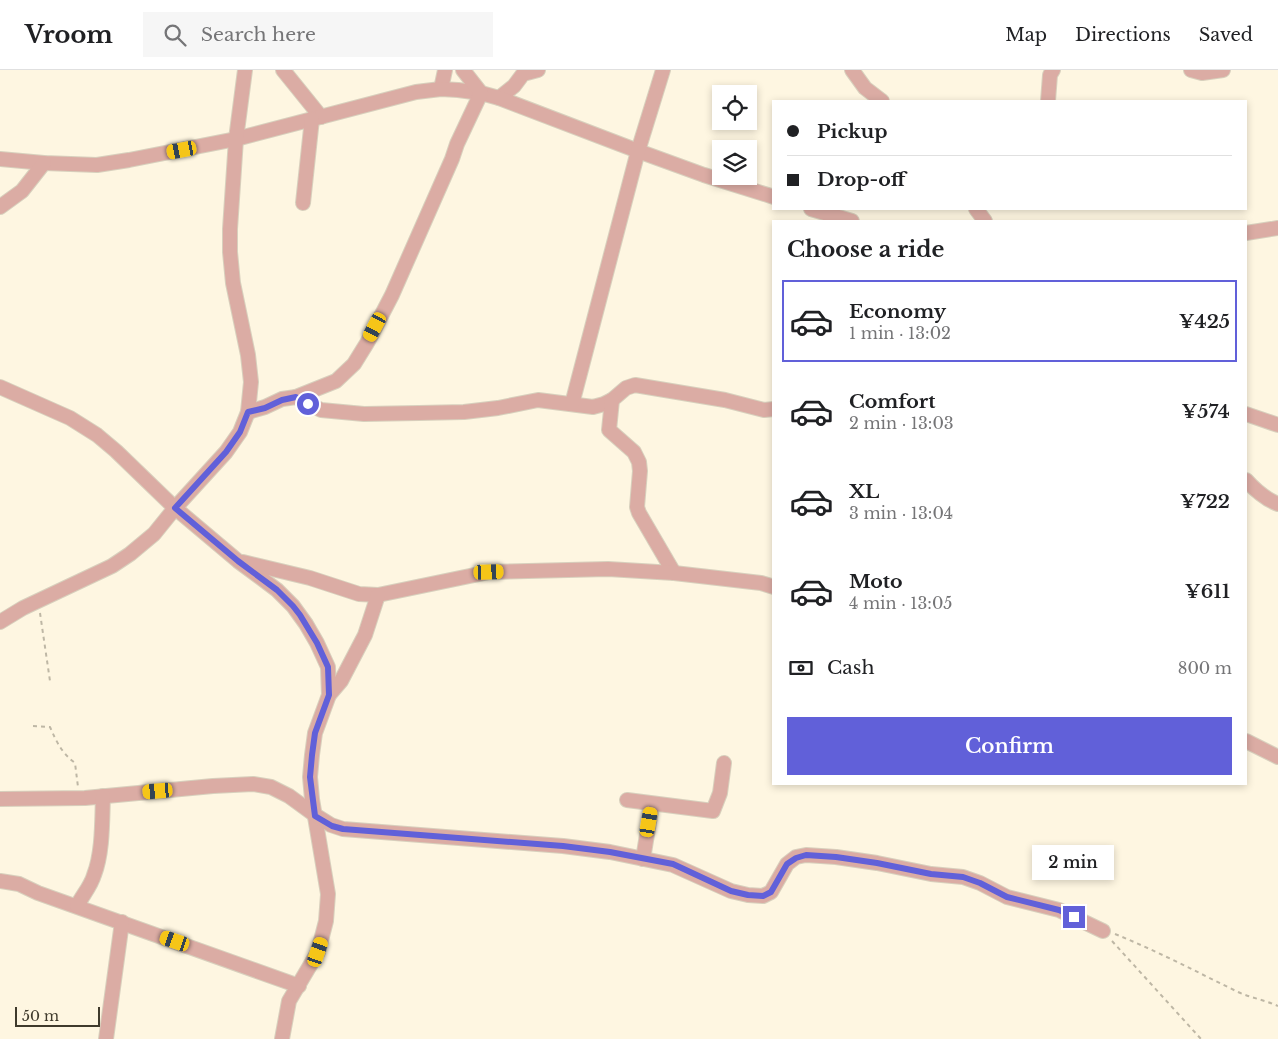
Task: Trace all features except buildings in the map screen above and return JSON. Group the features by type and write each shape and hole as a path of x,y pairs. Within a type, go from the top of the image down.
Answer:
{"street":[{"path":"0,622 23,608 112,566 130,554 154,534 226,452 240,432 248,412 251,382 248,355 233,283 230,252 236,140 246,70"},
{"path":"283,70 317,118 303,203"},
{"path":"441,89 445,70"},
{"path":"463,70 482,93"},
{"path":"499,98 514,86 524,72 538,70"},
{"path":"572,404 638,151 664,70"},
{"path":"852,70 866,88 881,100"},
{"path":"1048,100 1050,75 1053,70"},
{"path":"1191,70 1202,73 1223,70"},
{"path":"0,160 97,165 236,140 416,92 441,89 482,93 499,98 704,175 772,196"},
{"path":"248,412 265,408 336,381 354,364 392,295 457,144 482,93"},
{"path":"0,207 22,191 44,163"},
{"path":"815,214 847,220"},
{"path":"1247,233 1278,228"},
{"path":"296,397 321,410 364,414 464,412 538,400 593,407 604,404 626,388 635,386 725,400 764,410 772,409"},
{"path":"0,387 70,418 97,435 175,508 238,561 277,590 293,606 317,643 328,667 329,695"},
{"path":"612,400 609,430 634,452 638,462 640,471 638,513 674,573"},
{"path":"1247,414 1278,425"},
{"path":"1247,481 1268,500 1278,504"},
{"path":"238,561 310,578 360,594 378,595 489,572 608,569 674,573 761,583 772,586"},
{"path":"282,1039 289,1001 318,952 326,921 328,894 310,777 315,733 329,695 341,681 365,636 378,595"},
{"path":"1247,741 1278,756"},
{"path":"627,800 713,811 720,793 724,763"},
{"path":"0,799 79,798 253,784 271,787 289,796 315,816 332,826 343,829 563,846 610,852 673,864 731,891 748,895 763,896 771,892 787,864 796,858 806,855 836,857 931,874 963,877 980,883 1007,897 1059,910 1103,931"},
{"path":"77,906 94,877 97,866 103,796"},
{"path":"643,858 652,804"},
{"path":"0,882 19,884 38,893 299,986"},
{"path":"106,1039 122,922"}],"path":[{"path":"38,601 50,681"},
{"path":"34,726 50,727 57,743 75,763 79,798"},
{"path":"1103,931 1147,947 1241,993 1278,1006"},
{"path":"1103,931 1201,1039"}],"route":[{"path":"308,404 296,397 248,412 240,432 226,452 175,508 238,561 277,590 293,606 317,643 328,667 329,695 315,733 310,777 315,816 332,826 343,829 563,846 610,852 673,864 731,891 748,895 763,896 771,892 787,864 796,858 806,855 836,857 931,874 963,877 980,883 1007,897 1059,910 1074,917"}]}
